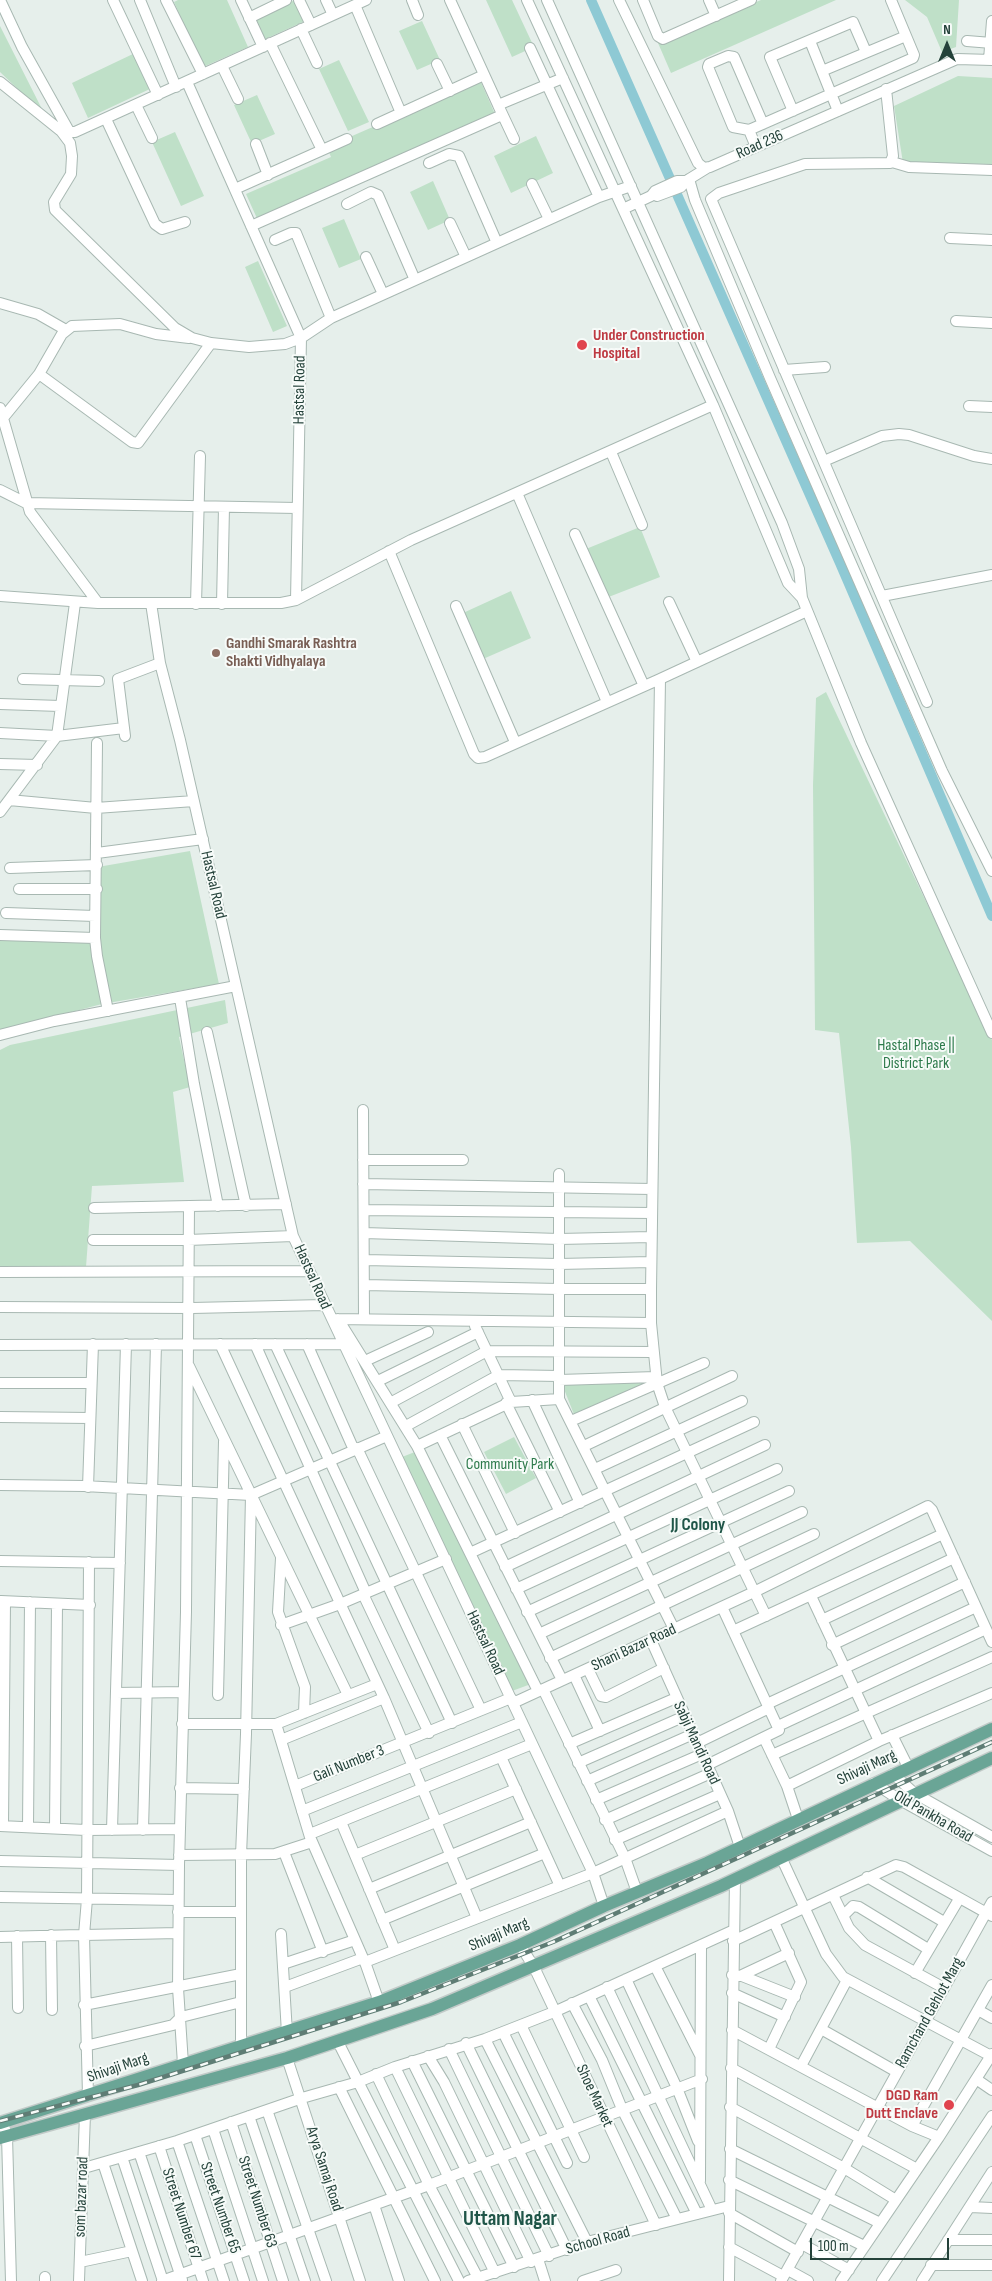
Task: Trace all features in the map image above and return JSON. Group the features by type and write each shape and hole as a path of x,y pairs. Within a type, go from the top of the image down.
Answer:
{"main road":[{"name":"Shivaji Marg","path":"2,2123 183,2064 287,2033 378,2002 520,1945 740,1847 892,1774 992,1729"},
{"name":"Shivaji Marg","path":"4,2137 287,2058 432,2009 534,1967 735,1879 914,1793 992,1758"}],"street":[{"path":"0,0 70,143 73,163 70,178 54,202 55,210 128,284 175,328 192,338"},
{"path":"113,0 158,95"},
{"path":"140,0 176,87"},
{"path":"166,0 203,74"},
{"path":"241,0 249,18 267,45 322,150"},
{"path":"249,18 272,3 286,0"},
{"path":"299,0 311,25"},
{"path":"326,0 333,15"},
{"path":"66,132 106,119 136,106 333,15 354,3 366,0"},
{"path":"412,0 418,15"},
{"path":"450,0 514,139"},
{"path":"528,0 713,405 788,583 802,598"},
{"path":"547,0 782,523 799,569 802,598 807,611 862,743 992,1033"},
{"path":"619,0 698,163 707,168"},
{"path":"644,0 658,36 663,39 751,0"},
{"path":"709,0 716,16"},
{"path":"763,124 734,57 728,56 711,62 708,67 733,127 749,130 763,124 793,111 831,94 911,60 914,55 891,0"},
{"path":"354,3 401,114"},
{"path":"990,60 992,21"},
{"path":"793,111 770,57 853,22 866,52"},
{"path":"301,29 317,62"},
{"path":"822,71 906,36"},
{"path":"810,41 838,111"},
{"path":"967,41 991,43"},
{"path":"530,48 599,197"},
{"name":"Road 236","path":"638,201 683,182 707,168 957,59 990,60"},
{"path":"437,64 450,91"},
{"path":"222,66 238,99"},
{"path":"377,124 484,75"},
{"path":"251,226 500,110 563,78"},
{"path":"0,82 66,132"},
{"path":"98,603 26,504 2,413 38,374 66,330 79,325 120,324 156,334 192,338 211,344 249,347 285,344 301,338 188,82"},
{"path":"886,89 892,162"},
{"path":"136,106 152,138"},
{"path":"106,119 155,224 162,229 186,222"},
{"path":"749,130 756,147"},
{"path":"235,189 347,139"},
{"path":"256,144 268,175"},
{"path":"429,163 449,154 459,156 497,243"},
{"path":"927,702 711,199 719,193 805,164 880,165 892,162 909,167 992,170"},
{"path":"683,182 698,207 770,378 942,771 992,871"},
{"path":"532,184 549,219"},
{"name":"Hastsal Road","path":"296,600 301,338 331,318 383,294 599,197 631,186"},
{"path":"347,204 371,192 378,195 416,280"},
{"path":"623,209 638,201"},
{"path":"450,223 466,257"},
{"path":"275,240 291,233 296,233 331,318"},
{"path":"950,238 992,240"},
{"path":"366,257 383,294"},
{"path":"0,303 38,314 66,330"},
{"path":"956,321 992,323"},
{"path":"38,374 132,442 138,443 211,344"},
{"path":"784,370 825,367"},
{"path":"0,596 75,603 222,604 281,603 296,600 389,551 713,405"},
{"path":"969,406 992,408"},
{"path":"824,462 882,436 899,434 909,435 974,456 992,459"},
{"path":"611,452 642,525"},
{"path":"196,604 200,456"},
{"path":"0,490 26,504 297,508"},
{"path":"517,493 608,702"},
{"path":"222,604 224,507"},
{"path":"575,534 644,686"},
{"path":"389,551 474,754 478,758 485,757 514,742 660,679 807,611"},
{"path":"882,596 992,575"},
{"path":"668,602 697,662"},
{"path":"0,812 57,736 75,603"},
{"name":"Hastsal Road","path":"151,603 160,663 203,839 293,1236 324,1305 334,1319 342,1344 446,1559 593,1873 604,1906"},
{"path":"456,606 514,742"},
{"path":"0,733 57,736 125,732 118,679 160,663"},
{"path":"23,679 99,681"},
{"path":"660,679 650,1289 650,1323 656,1380 665,1407 766,1616"},
{"path":"0,704 60,706"},
{"path":"97,743 95,938 108,1010"},
{"path":"0,764 36,765"},
{"path":"9,800 96,808 194,801"},
{"path":"97,853 203,839"},
{"path":"10,868 97,864"},
{"path":"20,889 97,889"},
{"path":"6,913 95,916"},
{"path":"0,935 95,938"},
{"path":"0,1034 108,1010 236,986"},
{"path":"180,998 194,1084 218,1206"},
{"path":"207,1032 246,1206"},
{"path":"363,1110 364,1319"},
{"path":"363,1160 463,1160"},
{"path":"559,1174 559,1399 607,1490 616,1515 638,1561 674,1629"},
{"path":"363,1184 652,1189"},
{"path":"94,1208 286,1204"},
{"path":"183,2064 178,1988 178,1900 187,1493 189,1207"},
{"path":"364,1210 652,1213"},
{"path":"364,1233 559,1239 651,1237"},
{"path":"92,1240 188,1240 293,1236"},
{"path":"364,1260 559,1264 651,1262"},
{"path":"0,1272 308,1271"},
{"path":"364,1285 650,1289"},
{"path":"0,1307 188,1308 324,1305"},
{"path":"334,1319 650,1323"},
{"path":"334,1319 366,1361 417,1446 569,1744 625,1858 637,1892"},
{"path":"472,1321 499,1375 508,1402 560,1512"},
{"path":"366,1361 428,1332"},
{"path":"378,1381 478,1332"},
{"path":"88,1486 93,1344"},
{"path":"112,1830 126,1344"},
{"path":"144,1830 156,1344"},
{"path":"220,1344 384,1698 477,1918"},
{"path":"255,1344 364,1593 429,1733"},
{"path":"275,1344 452,1723"},
{"path":"307,1344 355,1449 481,1710"},
{"path":"0,1345 342,1344"},
{"path":"392,1402 487,1351 653,1352"},
{"path":"188,1363 348,1695"},
{"path":"571,1421 656,1380 704,1363"},
{"path":"406,1426 499,1375 656,1380"},
{"path":"584,1446 732,1376"},
{"path":"0,1384 91,1383"},
{"path":"417,1446 508,1402 559,1399"},
{"path":"532,1400 580,1503"},
{"path":"596,1469 676,1430 742,1401"},
{"path":"0,1417 90,1418"},
{"path":"470,1553 754,1422"},
{"path":"462,1424 514,1533"},
{"path":"440,1435 562,1680"},
{"path":"0,1485 88,1486 187,1493 251,1495 387,1436"},
{"path":"218,1695 221,1494 224,1438"},
{"path":"505,1567 765,1445"},
{"path":"516,1589 777,1469"},
{"path":"527,1612 789,1490"},
{"path":"241,2046 241,1855 251,1495"},
{"name":"Shani Bazar Road","path":"452,1723 481,1710 540,1690 588,1669 754,1592 925,1507 932,1510 944,1534 992,1642"},
{"path":"539,1634 802,1512"},
{"path":"550,1658 814,1534"},
{"path":"733,1631 944,1534"},
{"path":"281,1557 278,1612 281,1625 305,1688 304,1713"},
{"path":"822,1620 954,1558"},
{"path":"281,1625 340,1604 446,1559"},
{"path":"0,1561 120,1563"},
{"path":"88,2096 82,1935 87,1899 89,1562"},
{"path":"832,1645 965,1582"},
{"path":"811,1596 832,1645 879,1741"},
{"path":"90,1605 3,1601 2,1826 86,1830 179,1829"},
{"path":"28,1827 30,1602"},
{"path":"55,1828 58,1604"},
{"path":"605,1820 709,1769 778,1731 778,1726 722,1607"},
{"path":"587,1781 695,1739 976,1607"},
{"path":"778,1726 986,1629"},
{"name":"Sabji Mandi Road","path":"651,1640 728,1811 740,1847"},
{"path":"772,1755 992,1657"},
{"path":"588,1669 600,1693 606,1698 664,1668"},
{"path":"574,1675 600,1731"},
{"path":"182,1724 276,1724 377,1684"},
{"path":"116,1692 183,1692"},
{"path":"787,1786 892,1735 992,1692"},
{"path":"281,1740 384,1698"},
{"path":"569,1744 676,1698"},
{"path":"578,1763 685,1716"},
{"path":"302,1811 522,1722"},
{"name":"Gali Number 3","path":"295,1786 452,1723"},
{"path":"276,1724 311,1838 364,1960 378,2002"},
{"path":"892,1735 908,1767"},
{"path":"764,1738 787,1786 798,1819"},
{"path":"0,1861 179,1860 284,1852 341,1822 424,1790 532,1744"},
{"path":"596,1800 702,1754"},
{"path":"501,1757 560,1886"},
{"name":"Old Pankha Road","path":"892,1774 914,1793 992,1836"},
{"name":"Old Pankha Road","path":"874,1783 900,1800 992,1851"},
{"path":"180,1788 244,1789"},
{"path":"355,1856 516,1789"},
{"path":"615,1840 720,1794"},
{"path":"284,1987 395,1950 593,1873 728,1811"},
{"path":"341,1822 395,1950"},
{"path":"369,1889 531,1822"},
{"path":"284,1852 324,1952"},
{"path":"382,1920 464,1888 545,1853"},
{"path":"781,1857 803,1909 837,1971 847,1980 991,2055 939,2137 841,2281"},
{"path":"733,1941 833,1895 867,1877 900,1865 989,1915"},
{"path":"867,1877 944,1922"},
{"path":"729,2281 732,1993 736,1975 733,1941 735,1879"},
{"path":"833,1895 849,1928 865,1945 944,1988"},
{"path":"0,1897 178,1900"},
{"path":"915,1973 959,1899"},
{"name":"Ramchand Gehlot Marg","path":"784,2276 944,1988 989,1915 992,1902"},
{"path":"843,1916 853,1906 859,1907 928,1949"},
{"path":"178,1912 240,1912"},
{"path":"769,2048 795,1997 801,1978 774,1922"},
{"path":"84,2168 177,2141 302,2098 358,2082 395,2067 466,2043 485,2039 554,2012 734,1930"},
{"path":"0,1937 178,1933"},
{"path":"281,1934 287,2033"},
{"path":"17,1936 18,2008"},
{"path":"51,1936 52,2010"},
{"path":"283,1964 324,1952 355,1940"},
{"name":"Shoe Market","path":"520,1945 534,1967 656,2225"},
{"path":"699,2183 702,2079 701,1945"},
{"path":"736,1975 789,1953"},
{"path":"655,1966 702,2058"},
{"path":"84,2006 241,1974"},
{"path":"736,1975 795,1997"},
{"path":"626,1979 677,2088 701,2147"},
{"path":"801,2066 847,1980"},
{"path":"912,2126 992,1985"},
{"path":"608,1987 712,2210"},
{"path":"732,1993 785,2017"},
{"path":"589,1996 697,2214"},
{"path":"85,2046 173,2025 181,2017 241,2002"},
{"path":"572,2003 602,2060 622,2109 677,2219"},
{"path":"978,2010 992,2018"},
{"path":"521,2025 584,2157"},
{"path":"821,2029 897,2072"},
{"path":"732,2030 769,2048 912,2126 939,2137"},
{"path":"503,2032 567,2163"},
{"path":"485,2039 587,2242"},
{"path":"338,2042 458,2281"},
{"path":"466,2043 567,2250"},
{"path":"449,2050 549,2256"},
{"path":"428,2056 545,2281"},
{"name":"Arya Samaj Road","path":"287,2058 302,2098 360,2281"},
{"path":"412,2061 514,2267"},
{"path":"395,2067 447,2178 483,2278"},
{"path":"731,2068 917,2169"},
{"path":"376,2074 429,2185 483,2278"},
{"path":"122,2157 162,2281 181,2278 198,2268 429,2185 702,2079"},
{"path":"976,2079 992,2090"},
{"path":"339,2087 435,2281"},
{"path":"730,2107 844,2168 896,2200"},
{"path":"267,2110 326,2281"},
{"name":"som bazar road","path":"79,2281 85,2114"},
{"path":"249,2116 305,2281"},
{"path":"882,2281 992,2116"},
{"name":"Street Number 63","path":"231,2122 284,2281"},
{"path":"0,2272 11,2276 2,2123"},
{"path":"213,2129 263,2281"},
{"name":"Street Number 65","path":"195,2135 244,2281"},
{"path":"177,2141 224,2281"},
{"name":"Street Number 67","path":"159,2146 203,2281"},
{"path":"730,2149 827,2199 880,2223"},
{"path":"139,2152 181,2278"},
{"path":"103,2162 142,2281"},
{"path":"922,2281 992,2174"},
{"path":"729,2180 864,2246"},
{"path":"374,2205 398,2281"},
{"path":"970,2207 992,2208"},
{"path":"729,2209 800,2248 849,2270"},
{"name":"School Road","path":"483,2278 587,2242 712,2210 729,2209"},
{"path":"948,2240 992,2240"},
{"path":"729,2247 784,2276 808,2281"},
{"path":"80,2262 132,2251"},
{"path":"932,2265 992,2265"},
{"path":"583,2281 616,2270"}],"green space":[{"path":"178,0 227,0 248,47 203,67 174,2"},
{"path":"295,0 305,21 263,40 253,20"},
{"path":"486,0 512,0 534,47 512,57"},
{"path":"761,0 836,0 671,73 658,43"},
{"path":"905,0 959,0 956,47 942,52 927,17"},
{"path":"422,21 440,60 417,70 399,31"},
{"path":"0,26 45,115 0,72"},
{"path":"135,53 152,88 88,118 72,83"},
{"path":"339,60 369,122 348,131 319,69"},
{"path":"958,76 992,78 992,164 903,163 894,106"},
{"path":"480,80 498,121 260,225 246,194 331,157 327,147"},
{"path":"257,95 275,134 252,144 234,105"},
{"path":"175,132 204,196 181,206 152,142"},
{"path":"536,136 553,173 511,193 494,156"},
{"path":"433,181 450,220 428,230 410,192"},
{"path":"344,219 361,259 339,268 322,228"},
{"path":"258,261 287,326 273,332 245,267"},
{"path":"640,527 660,577 606,598 586,549"},
{"path":"511,591 531,638 483,659 463,613"},
{"name":"Hastal Phase || District Park","path":"826,692 992,1040 992,1321 910,1241 857,1243 851,1147 839,1033 815,1030 813,785 816,698"},
{"path":"190,851 219,984 102,1004 0,1031 0,939 92,938 92,868"},
{"path":"225,1000 228,1023 179,1037 190,1087 173,1092 184,1182 92,1186 86,1267 0,1268 0,1050 10,1045"},
{"path":"644,1383 575,1417 562,1384"},
{"name":"Community Park","path":"514,1437 536,1478 506,1494 484,1452"},
{"path":"420,1450 531,1684 512,1691 402,1457"}],"waterway":[{"path":"591,0 840,563 992,916"}],"railway":[{"path":"0,2121 138,2085 401,2002 553,1942 992,1742"}],"place":[{"name":"Under Construction Hospital","path":"582,345"},
{"name":"Gandhi Smarak Rashtra Shakti Vidhyalaya","path":"216,653"},
{"name":"DGD Ram Dutt Enclave","path":"949,2105"}],"district":[{"name":"JJ Colony","path":"698,1525"},
{"name":"Uttam Nagar","path":"510,2220"}]}
